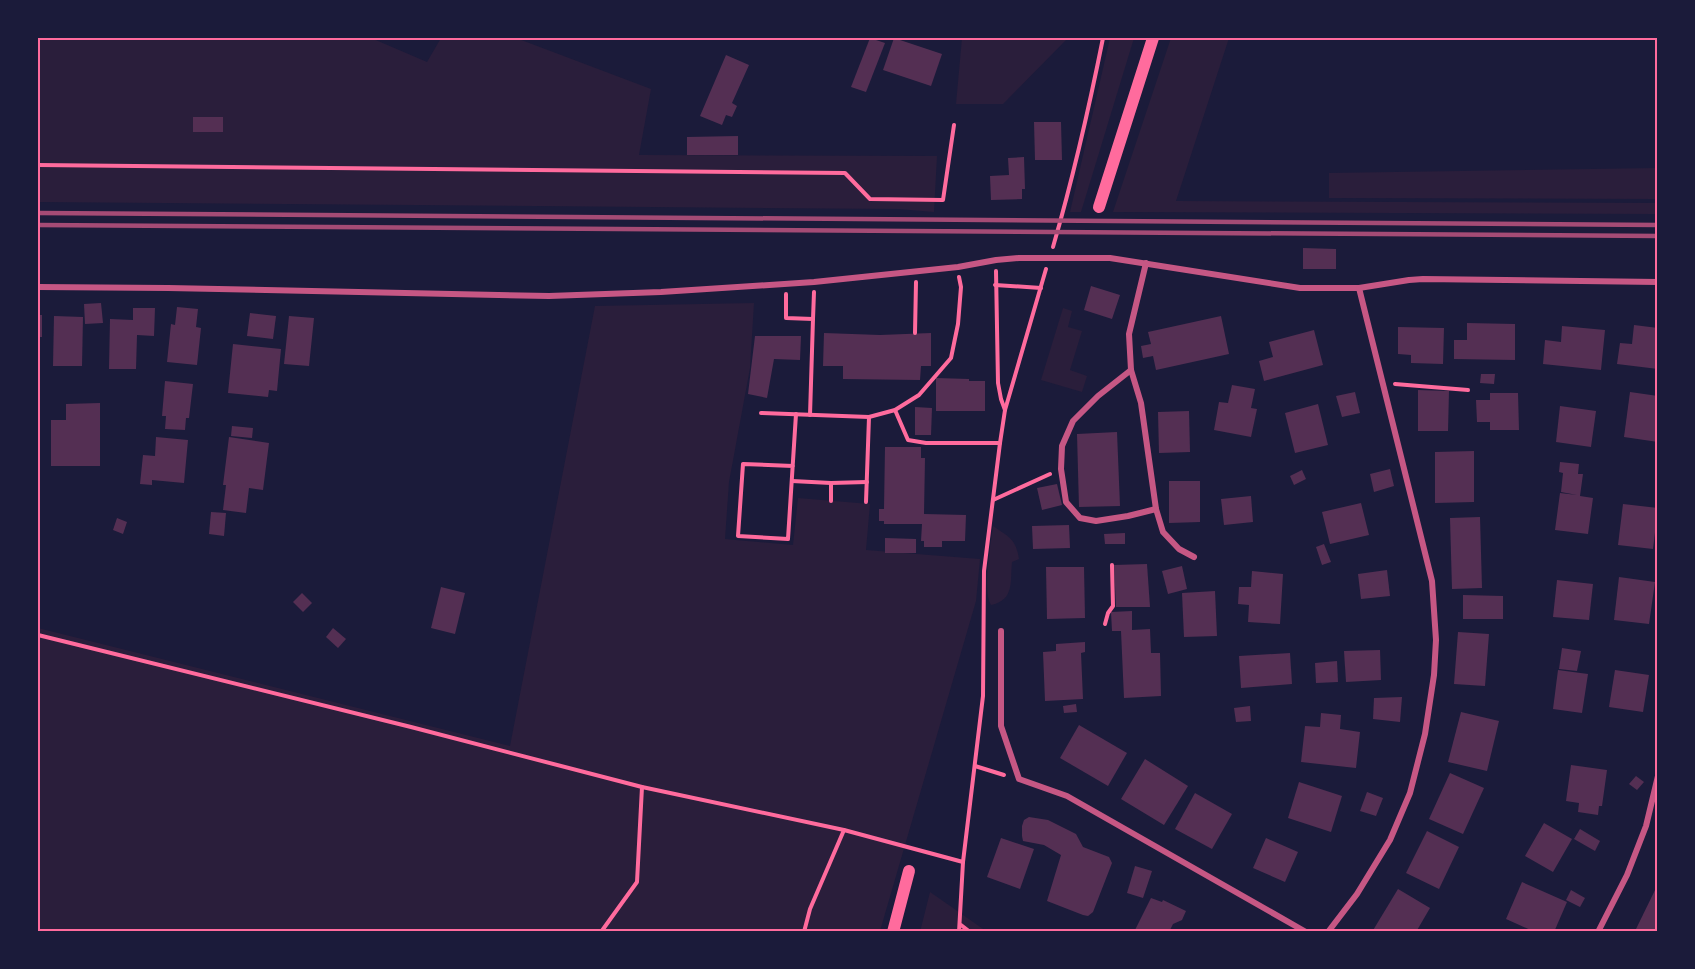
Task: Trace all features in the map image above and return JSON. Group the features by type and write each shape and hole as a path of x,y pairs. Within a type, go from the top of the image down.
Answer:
{"main road":[{"path":"1099,207 1153,38"},
{"path":"893,932 909,871"}],"street":[{"path":"38,287 549,296 661,292 814,282 916,272 1019,258 1110,258 1300,288 1359,288 1423,279 1502,282 1658,282"},
{"path":"1146,262 1129,334 1131,370 1141,403 1156,509 1163,532 1179,549 1194,557"},
{"path":"1329,932 1357,894 1390,840 1410,793 1425,734 1434,675 1436,640 1432,581 1359,288"},
{"path":"1131,370 1098,396 1073,421 1062,446 1061,469 1066,502 1080,518 1096,521 1156,509"},
{"path":"1001,631 1001,726 1019,779 1067,796 1306,932"},
{"path":"1598,932 1623,883 1646,826 1658,776"}],"path":[{"path":"1065,206 1090,104 1103,38"},
{"path":"38,165 845,173 870,199 943,200 954,125"},
{"path":"996,260 999,383 1005,410"},
{"path":"915,333 916,272"},
{"path":"810,415 814,282"},
{"path":"787,284 786,318 813,319"},
{"path":"959,932 963,862 983,696 984,571 1000,443 1005,410 1041,288 995,285"},
{"path":"761,413 869,417 895,410 919,395 951,358 958,324 961,287"},
{"path":"1382,382 1468,390"},
{"path":"895,410 908,440 926,444 1000,443"},
{"path":"793,466 743,464 738,537 788,539 793,466 796,414"},
{"path":"866,502 869,417"},
{"path":"993,500 1061,469"},
{"path":"792,481 867,482"},
{"path":"831,483 831,501"},
{"path":"1105,624 1113,606 1112,565"},
{"path":"38,635 400,724 642,787 844,830 963,862"},
{"path":"975,766 1019,779"},
{"path":"601,932 638,882 642,787"},
{"path":"804,932 810,909 844,830"},
{"path":"960,924 969,932"}],"shaded area":[{"path":"38,38 371,38 427,62 441,38 516,38 651,89 639,155 937,156 934,212 898,209 38,202"},
{"path":"962,38 1068,38 1003,104 956,104"},
{"path":"1110,38 1134,38 1081,212 1070,212"},
{"path":"1171,38 1229,38 1176,201 1657,203 1657,214 1113,212"},
{"path":"1657,168 1657,199 1329,198 1329,173"},
{"path":"754,303 750,368 729,482 725,539 793,545 798,498 870,504 866,550 980,559 976,601 880,931 38,932 38,628 510,746 595,306"},
{"path":"1063,308 1072,311 1068,327 1082,331 1070,370 1087,376 1082,392 1041,380"},
{"path":"993,526 1014,543 1019,559 1012,562 1008,594 1004,599 991,605 988,598 987,578"},
{"path":"930,892 986,931 920,932"}],"building":[{"path":"870,38 885,43 866,92 851,87"},
{"path":"894,38 942,54 931,86 883,70"},
{"path":"726,55 749,65 732,103 737,106 732,117 726,115 722,125 700,116"},
{"path":"193,117 223,117 223,132 193,132"},
{"path":"1034,122 1061,122 1062,160 1035,160"},
{"path":"738,136 738,155 687,155 687,137"},
{"path":"1024,157 1025,189 1022,189 1022,199 991,200 990,176 1009,175 1008,158"},
{"path":"1303,248 1336,249 1336,269 1303,269"},
{"path":"1091,286 1120,295 1112,319 1084,310"},
{"path":"101,303 103,323 85,324 84,304"},
{"path":"177,307 198,309 196,327 201,328 197,365 167,362 171,324 175,325"},
{"path":"133,308 155,308 154,336 137,335 136,369 109,369 110,319 133,320"},
{"path":"250,313 276,316 273,339 247,336"},
{"path":"38,315 42,315 42,337 38,337"},
{"path":"54,316 83,317 82,366 53,366"},
{"path":"289,316 314,318 309,366 284,364"},
{"path":"1221,316 1229,354 1156,370 1153,356 1143,358 1141,346 1151,344 1148,332"},
{"path":"1467,323 1515,324 1515,360 1454,359 1454,340 1467,340"},
{"path":"1634,325 1658,328 1658,369 1617,364 1620,343 1632,344"},
{"path":"1562,326 1605,330 1601,370 1543,364 1545,340 1561,342"},
{"path":"1398,327 1444,328 1443,364 1411,363 1411,355 1398,354"},
{"path":"1314,330 1323,365 1264,381 1259,361 1273,357 1269,342"},
{"path":"824,333 880,335 931,333 931,366 921,366 920,380 843,379 843,366 823,366"},
{"path":"755,336 801,336 800,360 774,359 767,398 748,394"},
{"path":"233,344 281,349 277,391 269,390 268,397 228,393"},
{"path":"1481,374 1495,374 1494,384 1480,383"},
{"path":"936,378 985,381 985,411 936,411"},
{"path":"165,381 193,384 189,418 186,418 185,430 165,429 166,416 162,416"},
{"path":"1232,385 1255,389 1251,408 1257,409 1251,437 1214,430 1219,402 1228,403"},
{"path":"1418,390 1449,391 1448,431 1418,431"},
{"path":"1355,392 1360,413 1342,417 1336,396"},
{"path":"1630,392 1658,396 1658,442 1624,437"},
{"path":"1490,393 1518,393 1519,430 1490,430 1490,422 1477,422 1476,400 1490,400"},
{"path":"100,403 100,466 51,466 51,420 66,420 66,404"},
{"path":"1318,404 1328,445 1295,453 1285,413"},
{"path":"1560,406 1596,411 1591,447 1556,442"},
{"path":"915,407 932,408 931,435 915,435"},
{"path":"1189,411 1190,452 1159,453 1158,412"},
{"path":"232,426 253,428 252,438 231,436"},
{"path":"1117,432 1120,506 1079,507 1077,434"},
{"path":"156,437 188,440 184,483 152,480 152,485 140,484 143,455 155,456"},
{"path":"229,437 269,443 263,490 249,488 246,513 223,510 226,485 223,485"},
{"path":"885,447 921,447 921,458 925,458 924,514 966,515 965,541 942,541 942,547 924,547 924,541 921,541 922,524 884,524 884,521 879,521 879,509 884,509"},
{"path":"1474,451 1474,502 1435,503 1435,452"},
{"path":"1560,462 1579,464 1578,474 1583,474 1580,496 1593,498 1588,534 1555,530 1560,493 1577,495 1561,492 1563,473 1559,472"},
{"path":"1390,469 1394,486 1374,492 1370,474"},
{"path":"1302,470 1306,479 1294,485 1290,476"},
{"path":"1169,481 1200,481 1200,522 1169,523"},
{"path":"1057,484 1062,505 1042,510 1037,488"},
{"path":"1251,496 1253,522 1224,525 1221,499"},
{"path":"1361,503 1369,535 1330,544 1322,512"},
{"path":"1623,504 1658,508 1653,549 1618,545"},
{"path":"211,512 226,513 224,536 209,534"},
{"path":"1480,517 1482,588 1452,589 1450,518"},
{"path":"117,518 127,522 123,534 113,530"},
{"path":"1069,525 1070,548 1033,549 1032,526"},
{"path":"1125,533 1125,544 1105,544 1104,534"},
{"path":"885,538 916,539 916,553 885,553"},
{"path":"1324,544 1331,562 1322,565 1316,547"},
{"path":"1147,564 1150,607 1116,607 1114,565"},
{"path":"1182,566 1187,589 1168,594 1162,571"},
{"path":"1046,567 1084,567 1085,618 1047,619"},
{"path":"1387,570 1390,596 1361,599 1358,574"},
{"path":"1252,571 1283,574 1280,624 1248,622 1249,605 1238,604 1239,587 1251,587"},
{"path":"1619,577 1655,582 1649,624 1614,620"},
{"path":"1557,580 1593,584 1589,620 1553,617"},
{"path":"441,587 465,593 455,634 431,628"},
{"path":"1215,591 1217,636 1184,637 1182,593"},
{"path":"302,593 312,603 303,612 293,602"},
{"path":"1463,595 1503,596 1503,619 1463,619"},
{"path":"1132,611 1132,630 1150,629 1151,653 1160,653 1161,696 1124,698 1121,631 1112,631 1111,612"},
{"path":"333,628 346,639 338,648 326,637"},
{"path":"1458,632 1489,634 1485,686 1454,684"},
{"path":"1085,642 1085,652 1081,653 1083,699 1045,701 1043,652 1056,651 1056,644"},
{"path":"1562,648 1581,651 1577,671 1559,669"},
{"path":"1380,650 1381,680 1346,682 1344,651"},
{"path":"1290,653 1292,684 1241,688 1239,656"},
{"path":"1337,661 1338,682 1316,683 1315,663"},
{"path":"1558,670 1588,674 1582,713 1553,709"},
{"path":"1615,670 1649,675 1643,712 1609,707"},
{"path":"1402,697 1400,722 1373,719 1374,698"},
{"path":"1076,704 1077,712 1064,713 1063,706"},
{"path":"1250,706 1251,721 1236,722 1234,708"},
{"path":"1461,712 1499,721 1487,771 1448,762"},
{"path":"1321,713 1341,715 1340,729 1360,732 1356,768 1301,762 1305,726 1320,727"},
{"path":"1079,725 1127,753 1108,786 1060,758"},
{"path":"1145,759 1188,786 1164,825 1121,799"},
{"path":"1571,765 1607,770 1602,806 1599,806 1598,815 1578,812 1579,803 1566,801"},
{"path":"1450,773 1484,788 1463,834 1429,819"},
{"path":"1636,776 1644,782 1637,790 1629,784"},
{"path":"1299,782 1342,796 1331,832 1288,818"},
{"path":"1367,792 1383,798 1376,816 1360,811"},
{"path":"1195,793 1232,814 1212,849 1175,829"},
{"path":"1029,817 1048,820 1076,834 1083,847 1109,857 1112,863 1093,912 1088,916 1047,901 1061,855 1044,845 1023,841 1022,826 1024,820"},
{"path":"1544,823 1572,839 1553,872 1525,856"},
{"path":"1580,829 1600,841 1595,851 1574,839"},
{"path":"1427,831 1459,847 1439,889 1406,873"},
{"path":"1001,838 1034,849 1020,889 987,877"},
{"path":"1266,838 1298,852 1285,882 1253,868"},
{"path":"1135,866 1152,871 1143,898 1127,893"},
{"path":"1522,882 1567,902 1554,932 1535,932 1506,919"},
{"path":"1658,884 1658,932 1643,932 1636,929"},
{"path":"1398,889 1430,908 1416,932 1372,932"},
{"path":"1571,890 1585,898 1580,907 1566,900"},
{"path":"1151,898 1162,902 1163,900 1186,911 1182,920 1173,924 1169,932 1134,932"}],"railway":[{"path":"38,213 1658,225"},
{"path":"38,225 1658,236"}]}
